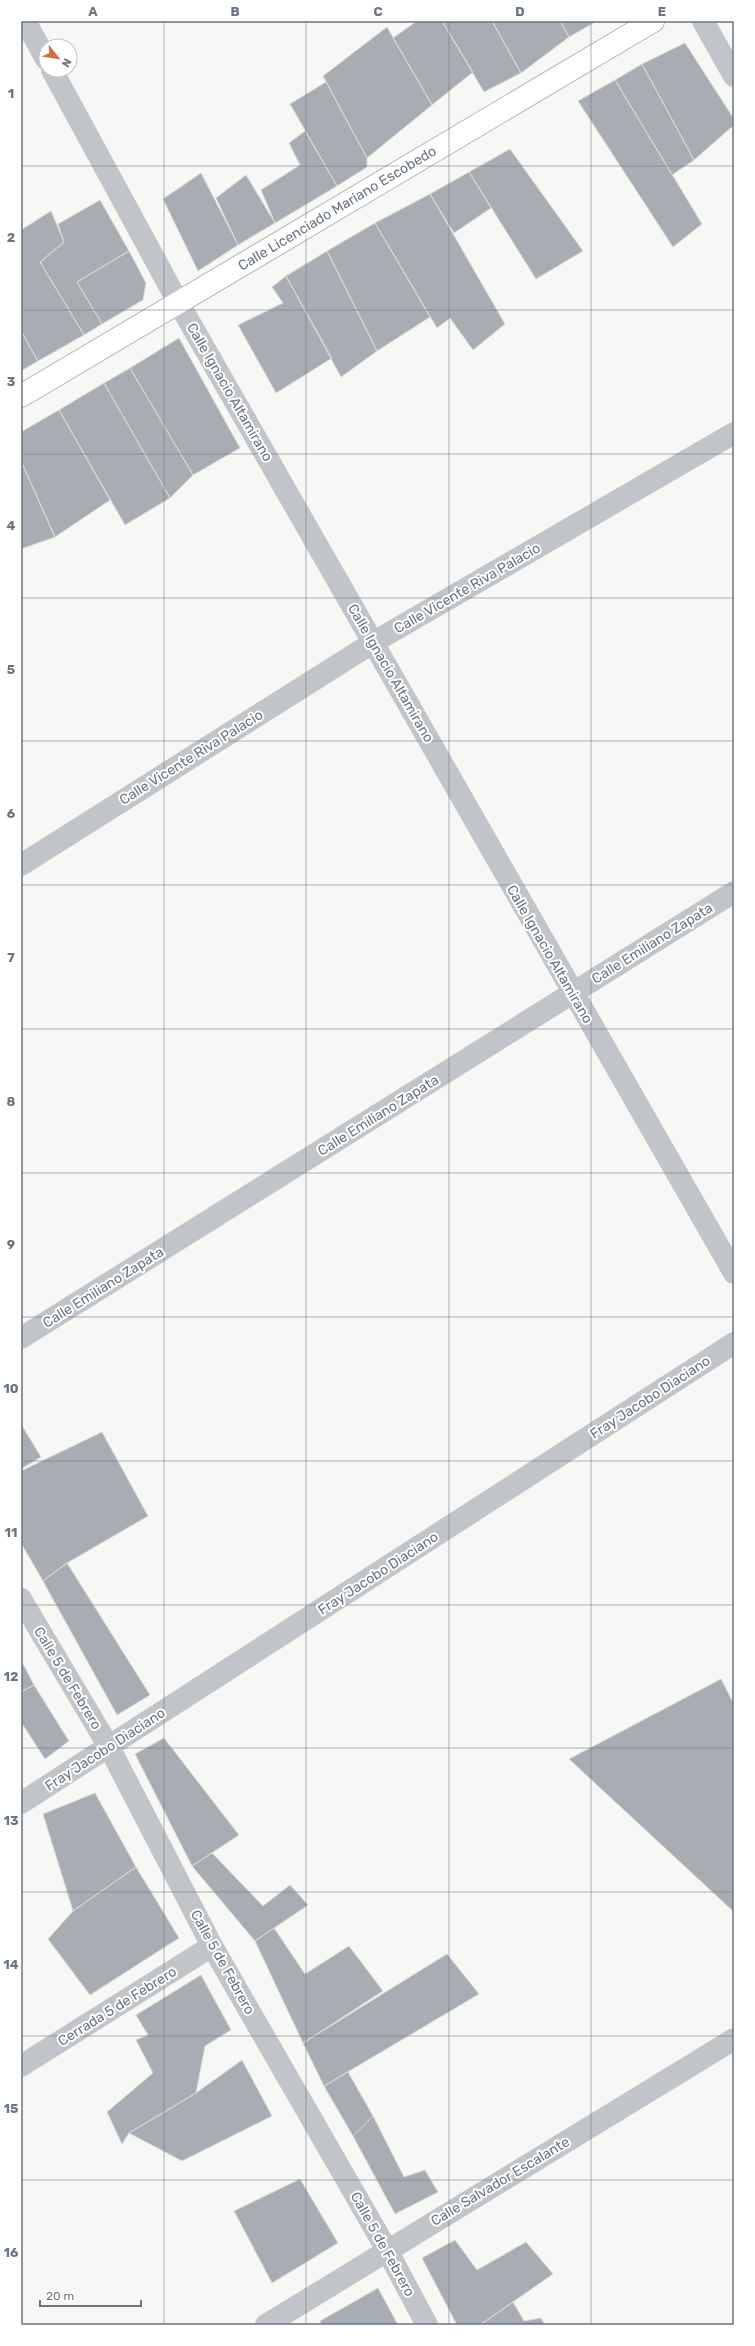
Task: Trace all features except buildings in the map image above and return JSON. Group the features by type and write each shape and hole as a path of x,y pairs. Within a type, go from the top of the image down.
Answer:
{"main road":[{"name":"Calle Licenciado Mariano Escobedo","path":"21,396 653,21"}],"street":[{"path":"25,21 38,45"},
{"path":"703,21 734,76"},
{"name":"Calle Ignacio Altamirano","path":"56,78 178,302 374,642 572,994 734,1273"},
{"name":"Calle Vicente Riva Palacio","path":"21,865 374,642 734,433"},
{"name":"Calle Emiliano Zapata","path":"21,1338 734,892"},
{"name":"Fray Jacobo Diaciano","path":"21,1803 734,1343"},
{"name":"Calle 5 de Febrero","path":"21,1599 109,1747 212,1946 387,2250 427,2325"},
{"name":"Cerrada 5 de Febrero","path":"21,2066 212,1946"},
{"name":"Calle Salvador Escalante","path":"266,2325 734,2039"}]}
